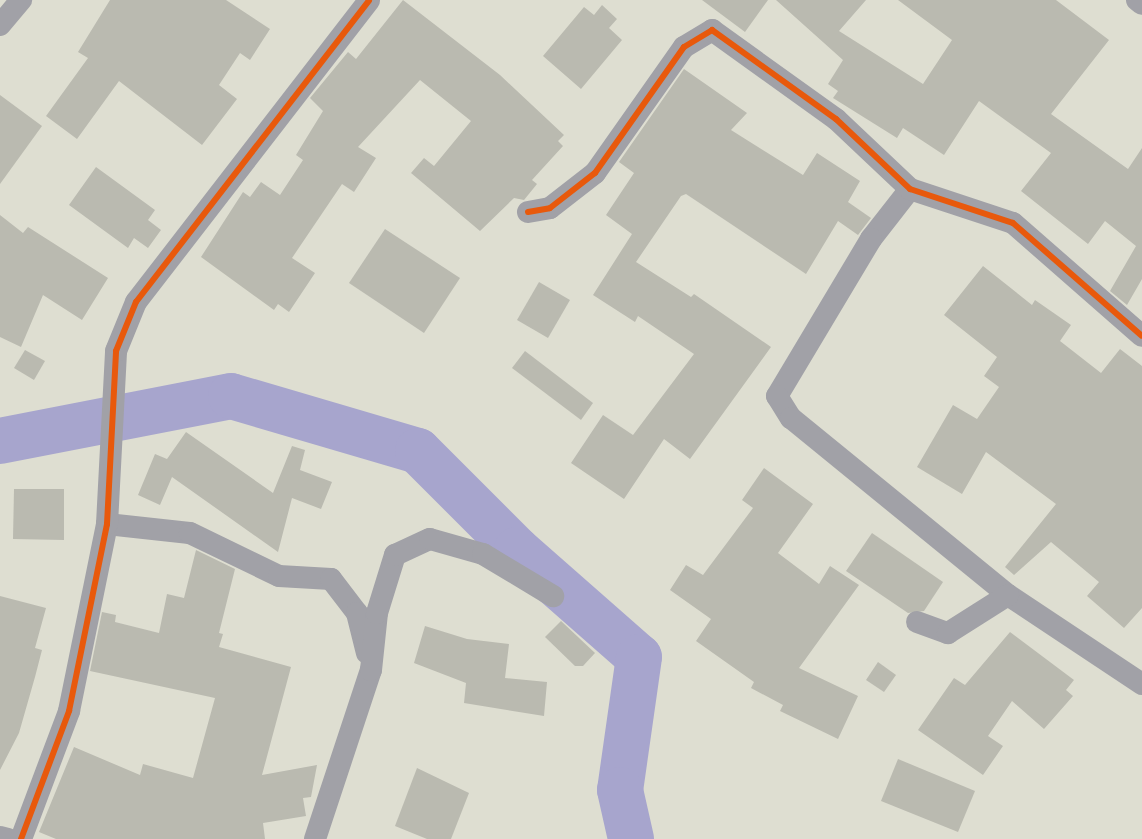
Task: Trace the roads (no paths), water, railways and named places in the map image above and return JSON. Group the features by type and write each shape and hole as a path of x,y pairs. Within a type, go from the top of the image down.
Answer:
{"street":[{"path":"0,25 21,0"},
{"path":"21,839 69,710 107,524 116,351 136,302 368,0"},
{"path":"1137,0 1142,4"},
{"path":"528,212 550,208 594,173 684,47 712,30 836,119 910,189 1013,223 1142,336"},
{"path":"910,189 871,239 777,396 791,418 1008,595 1142,684"},
{"path":"107,524 190,534 279,576 331,579 357,613 371,670"},
{"path":"315,839 371,670 377,613 395,555 430,539 483,554 553,596"},
{"path":"917,622 948,633 1008,595"},
{"path":"0,837 8,839"}],"waterway":[{"path":"0,441 231,396 418,451 517,550 639,657 620,790 631,839"}]}
